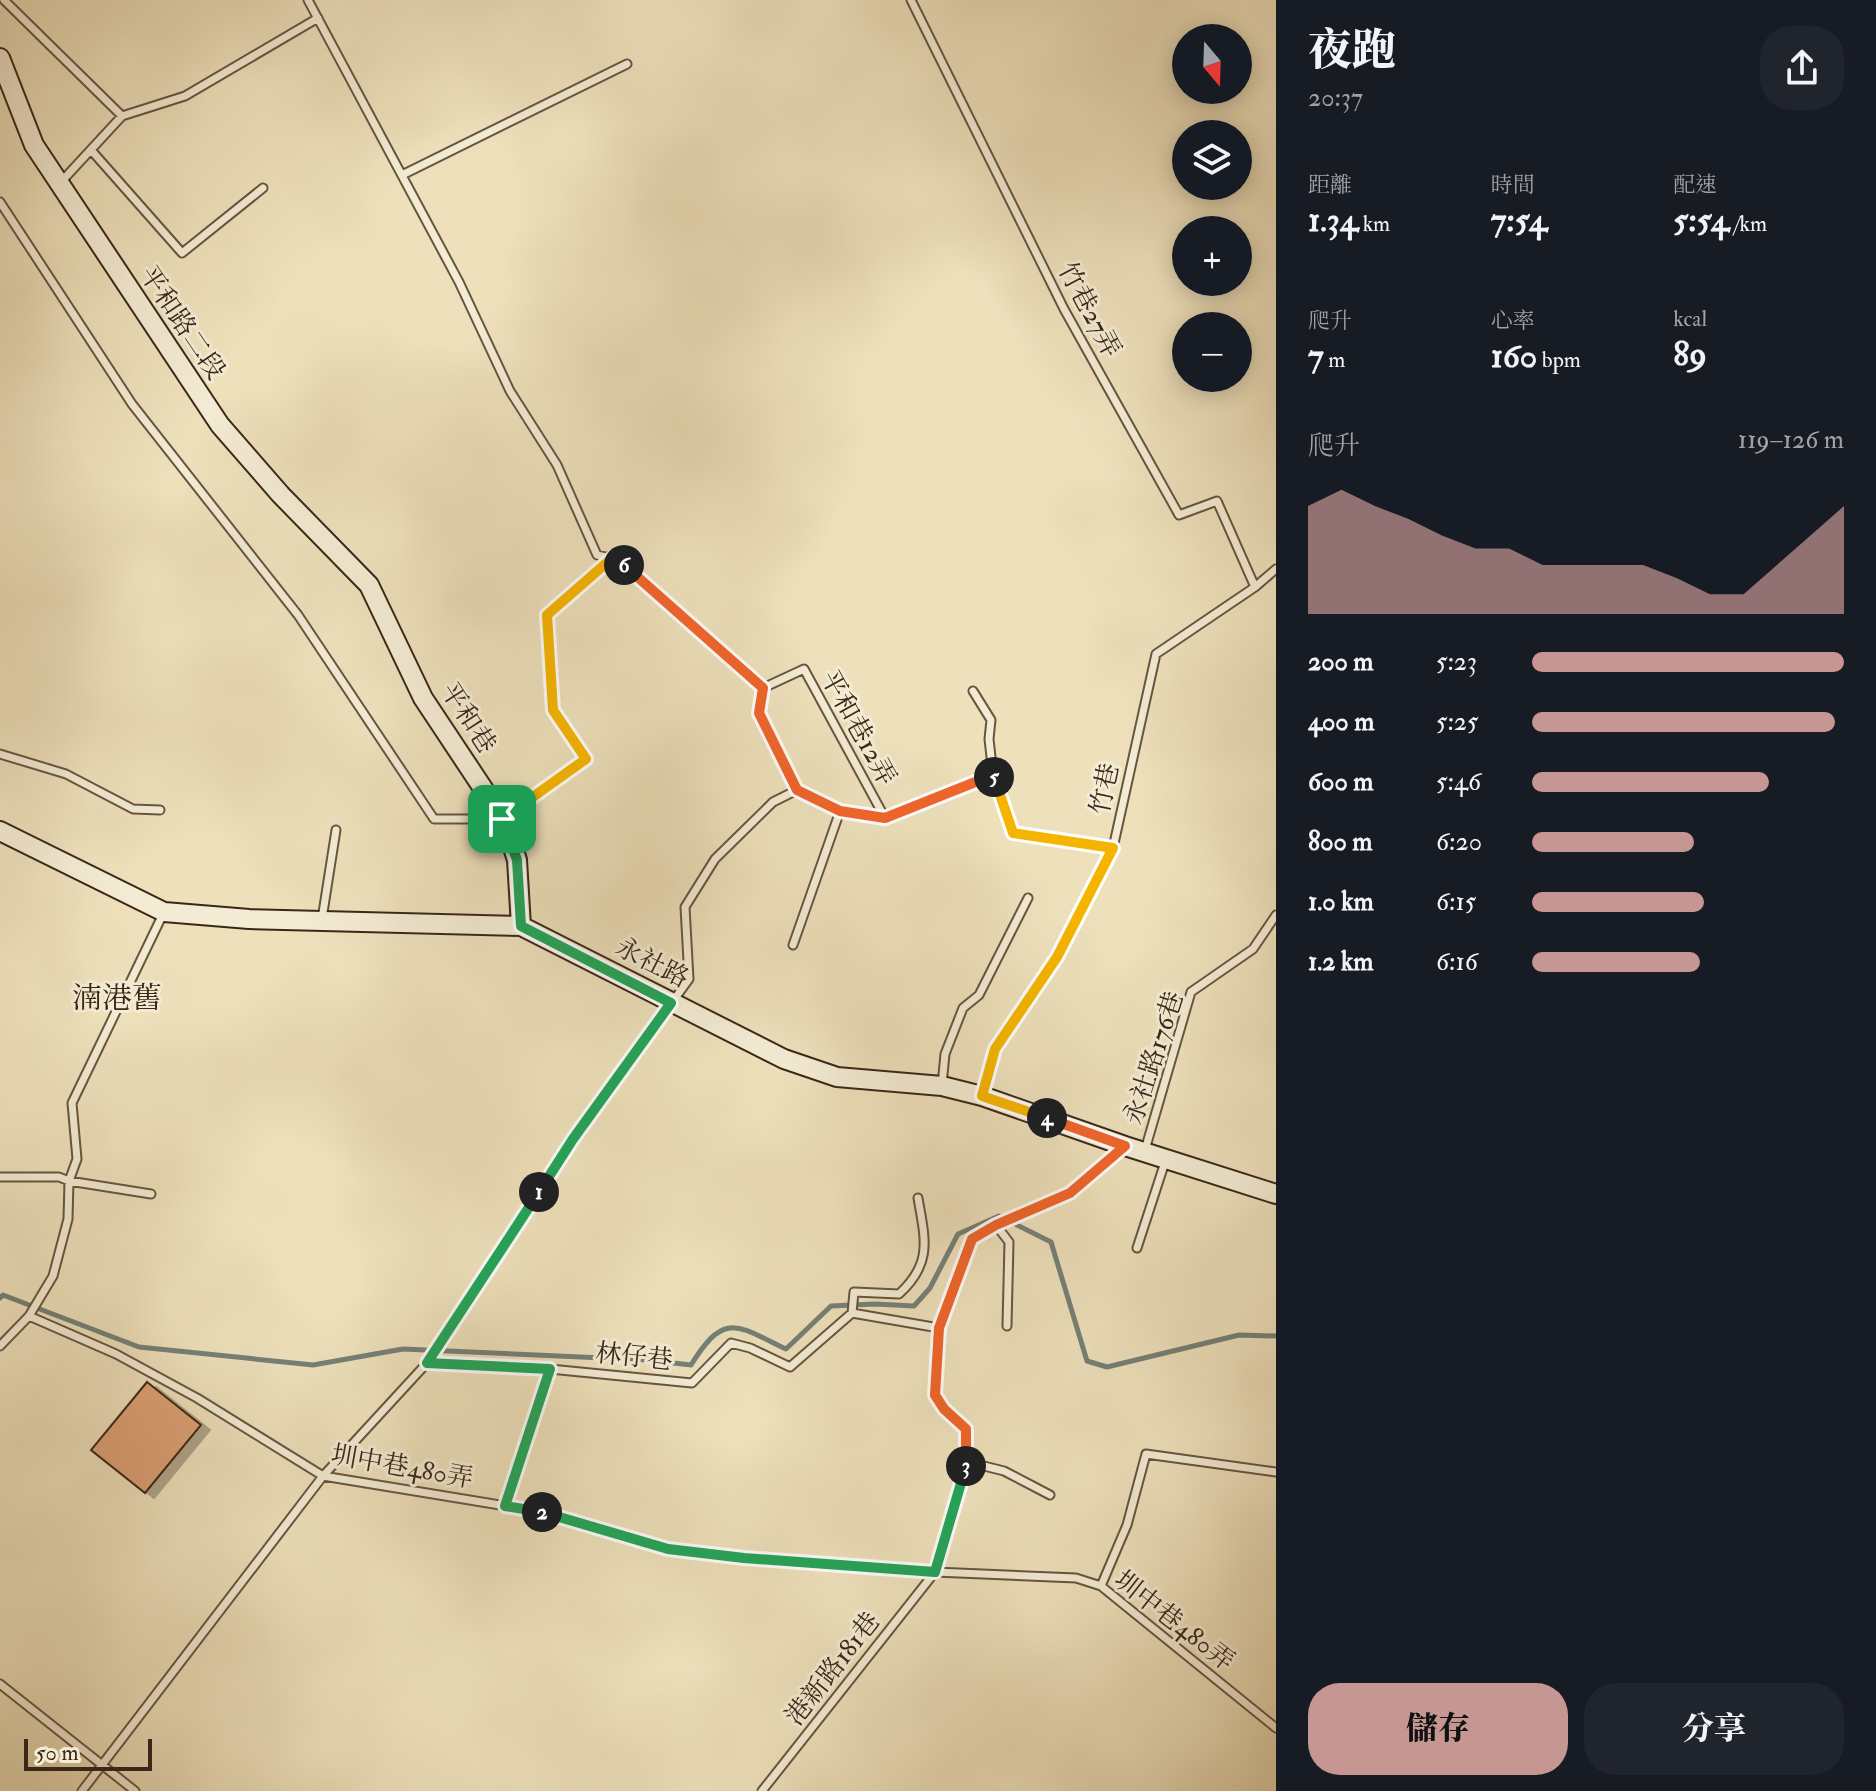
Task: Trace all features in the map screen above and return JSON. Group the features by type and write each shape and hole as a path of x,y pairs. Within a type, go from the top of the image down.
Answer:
{"street":[{"name":"平和路二段","path":"0,58 34,145 220,425 281,495 369,585"},
{"name":"平和巷","path":"369,585 423,698 502,819 517,860 521,926"},
{"name":"永社路","path":"0,831 164,912 249,919 521,926 784,1059 837,1077 942,1086 982,1096 1276,1194"}],"lane":[{"path":"4,0 122,116"},
{"path":"308,0 459,282 510,391 557,465 597,555 619,560 763,688 759,713 797,790 840,811 885,818"},
{"name":"竹巷27弄","path":"911,0 1064,309 1179,515 1217,501 1255,587"},
{"path":"59,184 122,116 185,96 318,18"},
{"path":"402,175 627,64"},
{"path":"91,150 182,253 263,188"},
{"path":"0,202 132,404 298,615 434,819 502,819 586,759 553,710 547,615 611,559"},
{"name":"竹巷","path":"982,1096 995,1049 1057,957 1113,848 1156,654 1255,587 1276,569"},
{"name":"平和巷12弄","path":"763,688 804,669 885,818 993,775"},
{"path":"973,691 991,720 989,739 993,775 1013,833 1113,848"},
{"path":"0,754 66,774 133,809 160,810"},
{"path":"82,1791 323,1476 427,1363 573,1139 689,979 685,907 715,859 773,802 797,790"},
{"path":"793,945 840,811"},
{"path":"321,921 336,830"},
{"path":"942,1086 945,1054 963,1008 979,995 1028,898"},
{"path":"0,1346 29,1316 53,1276 68,1219 69,1181 77,1159 72,1103 164,912"},
{"name":"永社路176巷","path":"1144,1152 1191,992 1253,949 1276,915"},
{"path":"935,1572 968,1462 966,1429 944,1409 935,1395 939,1328 972,1239 997,1224 1070,1193 1125,1146"},
{"path":"1137,1248 1165,1159"},
{"path":"0,1177 59,1177 151,1194"},
{"path":"918,1198 926,1246 916,1279 899,1294 854,1292 852,1313 939,1328"},
{"path":"997,1224 1009,1242 1007,1326"},
{"name":"林仔巷","path":"427,1363 550,1369 692,1383 731,1343 750,1348 790,1367 852,1313"},
{"name":"圳中巷480弄","path":"29,1316 116,1354 197,1398 323,1476 555,1514 668,1549 744,1558 935,1572 1076,1578 1101,1586 1276,1728"},
{"path":"505,1506 550,1369"},
{"path":"1101,1586 1127,1525 1146,1454 1276,1472"},
{"path":"968,1462 1004,1471 1050,1495"},
{"name":"港新路181巷","path":"762,1791 935,1572"},
{"path":"0,1684 135,1791"}],"building":[{"path":"147,1382 201,1425 145,1493 91,1450"}],"waterway":[{"path":"0,1298 3,1295 139,1347 313,1365 403,1349 648,1360 691,1365 713,1336 723,1330 743,1329 786,1349 831,1306 914,1306 930,1288 958,1234 999,1216 1051,1242 1087,1361 1107,1367 1239,1335 1276,1336"}],"district":[{"name":"湳港舊","path":"117,998"}],"route":[{"path":"611,559 619,560 763,688 759,713 797,790 840,811 885,818 993,775 1013,833 1113,848 1057,957 995,1049 982,1096 1125,1146 1070,1193 996,1225 972,1239 939,1328 935,1395 944,1409 966,1429 968,1462 935,1572 744,1558 668,1549 555,1514 505,1506 550,1369 427,1363 573,1139 671,1003 521,926 517,860 502,819 586,759 553,710 547,615 611,559"}]}
